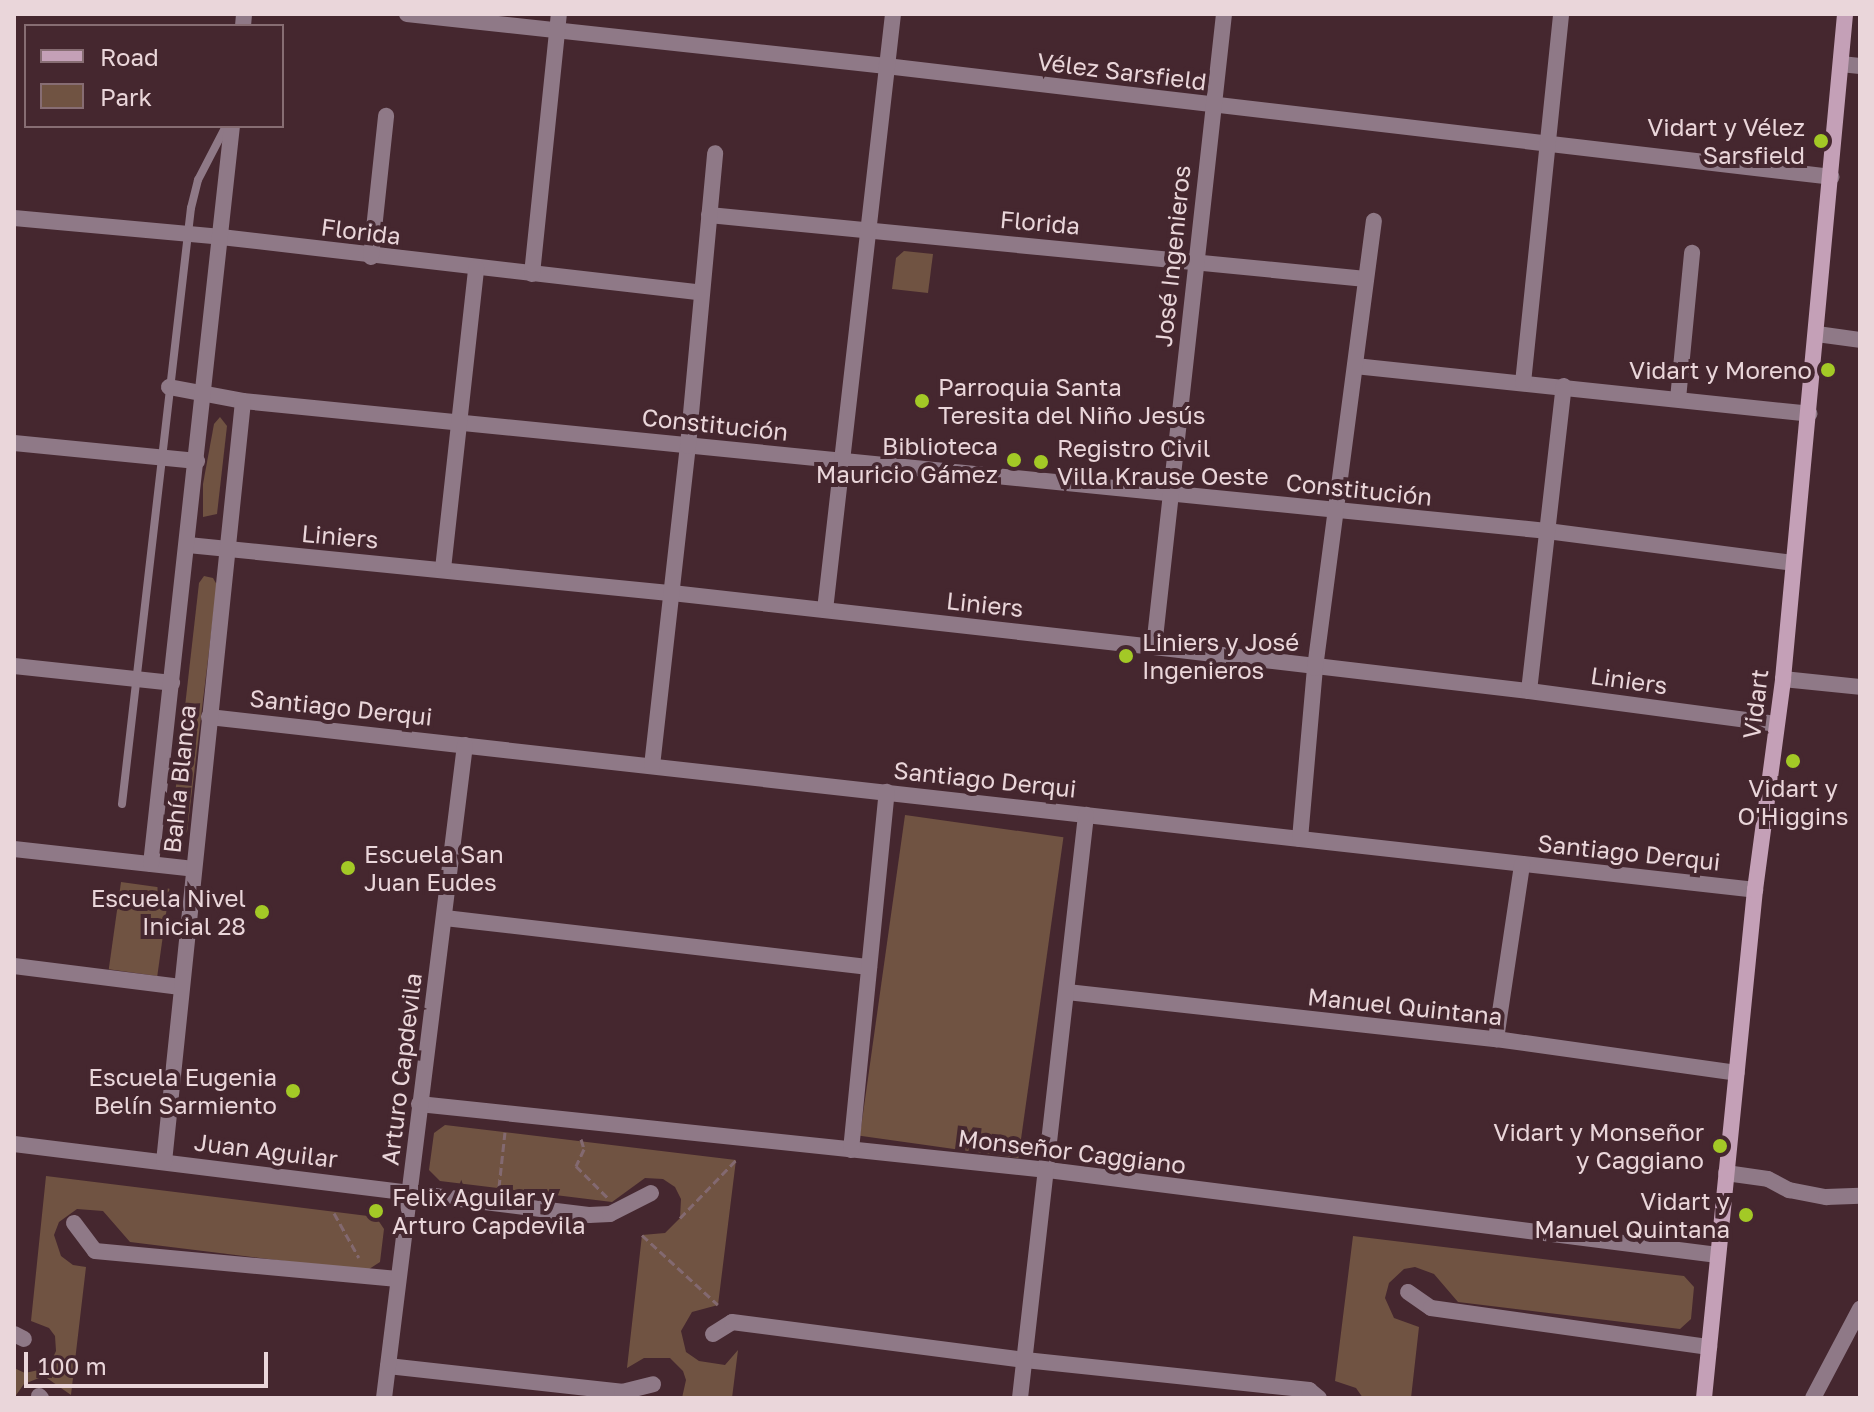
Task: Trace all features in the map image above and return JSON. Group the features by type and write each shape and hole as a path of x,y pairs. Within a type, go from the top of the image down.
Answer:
{"street":[{"name":"Vélez Sarsfield","path":"407,14 558,22 1213,106 1832,177"},
{"path":"825,610 893,14"},
{"name":"José Ingenieros","path":"1154,647 1224,14"},
{"path":"1523,383 1561,14"},
{"name":"Vidart","path":"1704,1398 1755,890 1783,679 1845,14"},
{"path":"532,274 558,22"},
{"path":"1841,64 1860,66"},
{"path":"371,257 386,116"},
{"name":"Bahía Blanca","path":"151,864 221,237 229,128"},
{"path":"652,766 688,446 715,153"},
{"name":"Florida","path":"709,215 1366,279"},
{"name":"Florida","path":"14,218 221,237 371,257 702,293"},
{"path":"1300,839 1315,668 1374,221"},
{"path":"1678,399 1692,253"},
{"path":"443,569 476,268"},
{"path":"1817,334 1860,340"},
{"path":"1355,366 1809,414"},
{"path":"1529,691 1564,386"},
{"name":"Constitución","path":"169,387 243,401 1547,531 1793,563"},
{"name":"Bahía Blanca","path":"164,1162 225,550 243,401"},
{"path":"14,443 197,461"},
{"name":"Liniers","path":"188,545 672,593 1154,647 1529,691 1776,724"},
{"path":"14,666 172,683"},
{"path":"1783,679 1860,687"},
{"name":"Santiago Derqui","path":"209,717 1755,890"},
{"name":"Arturo Capdevila","path":"384,1398 465,745"},
{"path":"851,1150 887,792"},
{"path":"1020,1398 1086,815"},
{"path":"14,849 194,869"},
{"path":"1496,1039 1522,864"},
{"path":"445,918 869,967"},
{"path":"14,966 181,987"},
{"name":"Manuel Quintana","path":"1067,992 1496,1039 1737,1073"},
{"name":"Monseñor Caggiano","path":"419,1104 1048,1170 1718,1255"},
{"name":"Juan Aguilar","path":"14,1144 589,1215 610,1214 651,1193"},
{"path":"1768,1179 1790,1172"},
{"path":"1726,1173 1768,1179 1789,1190 1826,1197 1860,1196"},
{"path":"74,1223 95,1251 398,1279"},
{"path":"1408,1292 1431,1308 1709,1347"},
{"path":"1813,1398 1860,1309"},
{"path":"713,1334 732,1322 1025,1360 1309,1390 1319,1398"},
{"path":"388,1366 622,1392 653,1384"}],"lane":[{"path":"122,804 187,234 198,180 228,128"}],"path":[{"path":"499,1188 505,1132"},
{"path":"581,1139 584,1149 576,1166 612,1202"},
{"path":"680,1218 736,1160"},
{"path":"334,1213 360,1260"},
{"path":"642,1235 718,1305"}],"green space":[{"path":"904,251 933,254 928,293 892,289 896,258"},
{"path":"220,417 227,426 217,514 203,517 203,484 214,424"},
{"path":"204,576 213,578 217,585 187,832 179,839 171,830 199,583"},
{"path":"905,815 1063,837 1018,1158 860,1136"},
{"path":"121,882 170,889 157,976 109,969"},
{"path":"445,1125 736,1160 718,1305 692,1312 681,1331 686,1352 699,1361 725,1365 738,1350 732,1398 682,1398 686,1380 683,1371 670,1358 644,1358 627,1368 642,1235 665,1233 680,1218 681,1199 675,1187 663,1179 645,1178 612,1202 440,1181 429,1170 434,1133"},
{"path":"46,1176 376,1217 384,1229 380,1262 366,1271 130,1242 103,1211 77,1209 59,1222 54,1235 61,1256 73,1265 86,1267 71,1395 44,1376 24,1384 14,1398 14,1368 25,1373 43,1369 50,1364 56,1351 55,1336 49,1328 31,1321"},
{"path":"1353,1236 1684,1276 1694,1287 1691,1319 1680,1329 1458,1302 1434,1274 1415,1267 1404,1269 1389,1283 1385,1298 1394,1318 1419,1327 1411,1398 1363,1398 1356,1388 1335,1381"}],"place":[{"name":"Vidart y Vélez Sarsfield","path":"1821,141"},
{"name":"Vidart y Moreno","path":"1828,370"},
{"name":"Parroquia Santa Teresita del Niño Jesús","path":"922,401"},
{"name":"Biblioteca Mauricio Gámez","path":"1014,460"},
{"name":"Registro Civil Villa Krause Oeste","path":"1041,462"},
{"name":"Liniers y José Ingenieros","path":"1126,656"},
{"name":"Vidart y O'Higgins","path":"1793,761"},
{"name":"Escuela San Juan Eudes","path":"348,868"},
{"name":"Escuela Nivel Inicial 28","path":"262,912"},
{"name":"Escuela Eugenia Belín Sarmiento","path":"293,1091"},
{"name":"Vidart y Monseñor y Caggiano","path":"1720,1146"},
{"name":"Felix Aguilar y Arturo Capdevila","path":"376,1211"},
{"name":"Vidart y Manuel Quintana","path":"1746,1215"}]}
